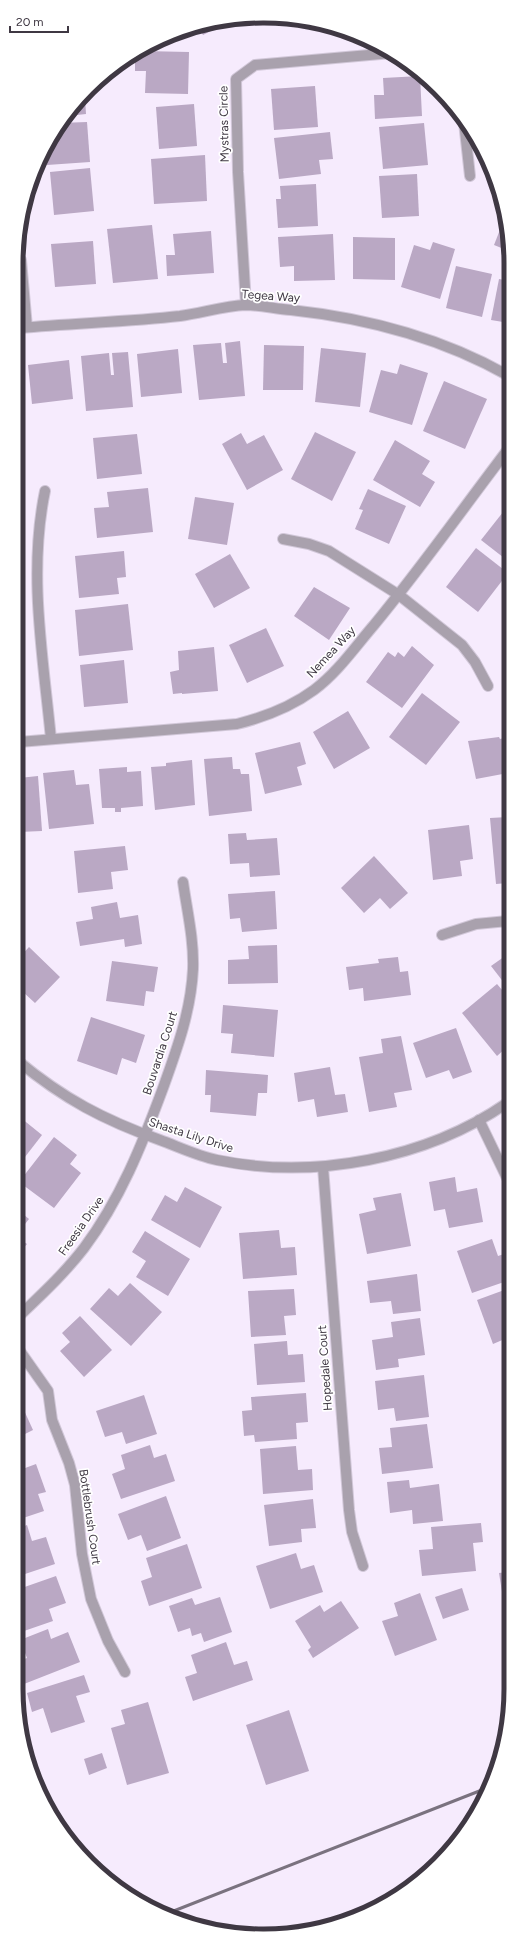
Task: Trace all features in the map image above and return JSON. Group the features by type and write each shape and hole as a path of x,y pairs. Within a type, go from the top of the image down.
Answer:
{"street":[{"name":"Mystras Circle","path":"246,305 238,172 236,79 255,65 382,54"},
{"path":"465,133 470,176"},
{"path":"23,305 24,327"},
{"name":"Tegea Way","path":"24,327 180,316 246,305 328,314 402,331 472,358 504,374"},
{"name":"Nemea Way","path":"23,742 237,724 258,719 278,711 315,689 331,675 399,594 504,453"},
{"path":"45,491 37,539 36,588 51,739"},
{"path":"282,539 309,544 330,551 399,594 462,645 475,662 488,686"},
{"name":"Bouvardia Court","path":"145,1135 182,1034 191,990 192,946 183,882"},
{"path":"442,935 476,924 504,921"},
{"name":"Shasta Lily Drive","path":"23,1065 77,1104 117,1124 215,1160 240,1164 290,1168 323,1167 370,1160 430,1142 479,1120 504,1105"},
{"path":"479,1120 504,1172"},
{"name":"Freesia Drive","path":"23,1312 54,1283 84,1248 108,1212 133,1166 145,1135"},
{"name":"Hopedale Court","path":"323,1167 349,1510 352,1532 363,1566"},
{"name":"Bottlebrush Court","path":"23,1356 48,1391 52,1420 69,1463 75,1485 82,1554 91,1599 108,1642 125,1672"}],"building":[{"path":"216,28 203,35 201,31"},
{"path":"151,51 189,52 188,94 145,93 146,71 135,71 135,61"},
{"path":"414,76 420,82 422,116 375,119 374,95 384,95 383,78"},
{"path":"315,86 318,127 274,130 271,89"},
{"path":"85,102 86,114 74,115"},
{"path":"194,104 197,146 159,149 156,107"},
{"path":"87,122 90,162 47,165 47,160 55,143 69,123"},
{"path":"424,123 428,165 383,169 379,127"},
{"path":"330,132 333,159 319,160 321,174 279,179 274,138"},
{"path":"205,155 207,201 154,204 151,159"},
{"path":"90,168 94,211 54,215 50,172"},
{"path":"417,174 419,216 382,218 379,176"},
{"path":"316,184 318,226 278,228 276,199 281,199 280,186"},
{"path":"152,225 158,279 113,283 107,229"},
{"path":"501,227 503,249 494,245"},
{"path":"211,231 214,273 167,276 166,255 175,255 173,234"},
{"path":"333,234 335,280 294,281 294,266 280,267 278,237"},
{"path":"353,237 395,238 395,280 353,279"},
{"path":"93,241 96,284 55,287 51,244"},
{"path":"433,242 455,249 440,299 401,287 414,245 430,250"},
{"path":"456,266 492,274 482,317 446,308"},
{"path":"499,279 504,280 504,322 491,320"},
{"path":"240,341 245,396 199,400 193,345 221,343 223,363 227,363 225,343"},
{"path":"264,345 304,346 303,390 263,390"},
{"path":"321,348 366,353 360,407 315,402"},
{"path":"178,349 182,393 141,397 137,354"},
{"path":"128,352 133,407 86,411 81,356 109,353 111,375 114,375 112,353"},
{"path":"69,360 73,399 32,404 28,365"},
{"path":"400,364 428,373 412,425 369,412 381,370 397,374"},
{"path":"444,381 487,399 465,449 423,431"},
{"path":"315,432 356,452 332,501 291,479"},
{"path":"241,433 247,444 264,435 283,470 247,490 222,444"},
{"path":"137,434 142,474 97,479 93,438"},
{"path":"395,440 430,461 422,474 435,482 420,507 373,480"},
{"path":"148,488 153,532 97,538 94,508 109,507 107,492"},
{"path":"368,489 406,506 389,544 355,529 363,510 359,509"},
{"path":"195,497 234,503 227,545 188,539"},
{"path":"504,511 504,558 481,540"},
{"path":"476,548 504,570 504,578 478,612 446,587"},
{"path":"124,551 126,577 117,578 119,594 79,598 75,556"},
{"path":"230,554 250,588 214,608 195,574"},
{"path":"314,587 350,608 329,640 294,616"},
{"path":"128,604 133,650 79,656 75,610"},
{"path":"266,628 284,666 247,683 229,645"},
{"path":"412,646 434,665 402,708 366,682 388,652 395,657 398,652 404,657"},
{"path":"214,647 218,691 173,694 170,672 179,670 178,651"},
{"path":"124,660 128,703 84,707 80,665"},
{"path":"422,693 460,722 426,765 389,737"},
{"path":"348,711 370,748 334,769 313,732"},
{"path":"499,737 500,739 504,738 504,774 476,779 468,741"},
{"path":"300,742 306,764 297,767 302,785 265,794 255,753"},
{"path":"232,757 233,769 240,769 241,774 249,774 252,811 209,816 204,759"},
{"path":"192,760 195,805 155,810 151,767 166,766 166,763"},
{"path":"127,767 127,772 141,771 143,806 121,808 121,812 115,812 115,808 102,808 99,769"},
{"path":"74,770 76,785 89,784 94,824 49,829 43,773"},
{"path":"38,776 42,831 23,832 23,778"},
{"path":"504,817 504,883 496,884 490,818"},
{"path":"469,825 473,859 460,861 462,876 433,880 428,830"},
{"path":"246,833 247,840 277,838 280,875 250,877 249,863 230,864 228,834"},
{"path":"125,846 128,870 111,872 113,889 78,893 74,851"},
{"path":"374,856 408,893 390,909 380,898 364,913 341,888"},
{"path":"275,891 277,929 242,932 240,918 230,919 228,894"},
{"path":"117,902 120,918 138,915 142,944 125,947 124,939 80,946 76,922 93,919 91,907"},
{"path":"277,945 278,983 228,984 228,960 249,959 248,946"},
{"path":"29,947 60,977 35,1003 23,992 23,954"},
{"path":"398,957 400,972 408,971 411,995 364,1001 363,988 349,990 346,967 379,963 378,959"},
{"path":"504,957 504,983 491,966"},
{"path":"112,961 158,967 154,992 146,991 144,1006 106,1001"},
{"path":"497,984 504,992 504,1050 497,1056 462,1013"},
{"path":"223,1005 278,1010 274,1057 231,1053 233,1034 221,1033"},
{"path":"91,1017 145,1035 136,1063 122,1058 117,1075 77,1061"},
{"path":"456,1028 472,1072 453,1079 449,1070 426,1078 413,1043"},
{"path":"401,1036 412,1090 394,1093 397,1107 369,1112 359,1057 383,1053 381,1039"},
{"path":"330,1067 335,1095 345,1094 348,1112 317,1117 314,1099 298,1102 294,1073"},
{"path":"206,1070 268,1075 267,1093 258,1093 256,1116 210,1112 211,1095 205,1095"},
{"path":"23,1120 42,1135 23,1160"},
{"path":"54,1137 77,1155 70,1164 81,1173 54,1208 23,1185 23,1177"},
{"path":"455,1177 457,1192 477,1188 483,1222 449,1228 445,1209 434,1211 429,1182"},
{"path":"185,1187 222,1207 200,1248 151,1220 165,1195 177,1202"},
{"path":"401,1193 411,1246 367,1254 359,1214 376,1210 373,1198"},
{"path":"23,1214 29,1219 23,1226"},
{"path":"279,1230 281,1248 295,1247 297,1275 243,1279 239,1233"},
{"path":"145,1231 190,1259 168,1296 136,1277 146,1261 132,1252"},
{"path":"492,1239 498,1256 504,1254 504,1282 472,1293 457,1251"},
{"path":"23,1241 27,1244 23,1249"},
{"path":"417,1274 421,1311 393,1314 391,1301 370,1303 367,1281"},
{"path":"130,1283 162,1312 131,1346 90,1309 109,1288 118,1296"},
{"path":"294,1289 296,1315 284,1316 286,1335 251,1337 248,1291"},
{"path":"504,1290 504,1339 493,1344 477,1300"},
{"path":"80,1316 112,1350 84,1377 60,1351 70,1342 62,1333"},
{"path":"420,1318 425,1355 398,1359 399,1367 376,1370 372,1340 393,1337 391,1322"},
{"path":"287,1341 288,1355 303,1354 305,1382 257,1385 254,1344"},
{"path":"424,1375 429,1417 396,1421 394,1408 378,1410 375,1381"},
{"path":"306,1393 308,1422 296,1423 297,1439 255,1442 254,1435 244,1436 242,1411 252,1410 251,1397"},
{"path":"144,1395 157,1434 126,1444 122,1432 105,1437 96,1411"},
{"path":"23,1408 33,1430 23,1435"},
{"path":"427,1424 433,1468 382,1474 379,1448 392,1447 390,1428"},
{"path":"150,1445 154,1458 166,1454 175,1481 121,1499 112,1474 125,1469 121,1455"},
{"path":"296,1446 298,1470 312,1469 313,1490 263,1494 260,1449"},
{"path":"36,1464 46,1492 38,1494 44,1511 23,1518 23,1469"},
{"path":"409,1480 410,1488 439,1484 443,1521 413,1524 412,1510 390,1513 387,1482"},
{"path":"166,1496 181,1538 147,1551 141,1535 128,1540 118,1514"},
{"path":"313,1499 316,1528 301,1529 302,1542 269,1546 264,1505"},
{"path":"481,1523 483,1542 473,1543 476,1571 422,1576 419,1550 433,1549 431,1527"},
{"path":"27,1525 32,1541 46,1537 55,1564 23,1575 23,1527"},
{"path":"187,1544 202,1588 149,1606 141,1581 152,1577 146,1558"},
{"path":"296,1553 301,1569 314,1565 323,1592 270,1609 256,1566"},
{"path":"504,1572 503,1598 499,1573"},
{"path":"56,1576 66,1603 49,1609 53,1621 24,1631 23,1588"},
{"path":"462,1588 469,1610 443,1619 435,1597"},
{"path":"420,1593 437,1640 395,1656 382,1621 398,1616 394,1603"},
{"path":"220,1597 232,1632 204,1642 201,1633 192,1636 190,1628 178,1632 169,1606 192,1598 195,1605"},
{"path":"341,1601 359,1628 313,1658 308,1650 311,1647 295,1621 320,1605 324,1612"},
{"path":"48,1629 51,1639 68,1632 80,1662 24,1684 23,1659 27,1658 23,1648 23,1639"},
{"path":"226,1642 234,1665 247,1661 253,1680 193,1701 185,1677 197,1673 191,1655"},
{"path":"84,1675 90,1692 76,1696 85,1722 51,1733 43,1708 32,1712 27,1693"},
{"path":"148,1702 169,1773 127,1785 111,1728 125,1724 121,1710"},
{"path":"289,1710 309,1771 266,1785 246,1725"},
{"path":"102,1753 107,1768 89,1775 84,1759"}],"railway":[{"path":"172,1911 481,1790"}]}
